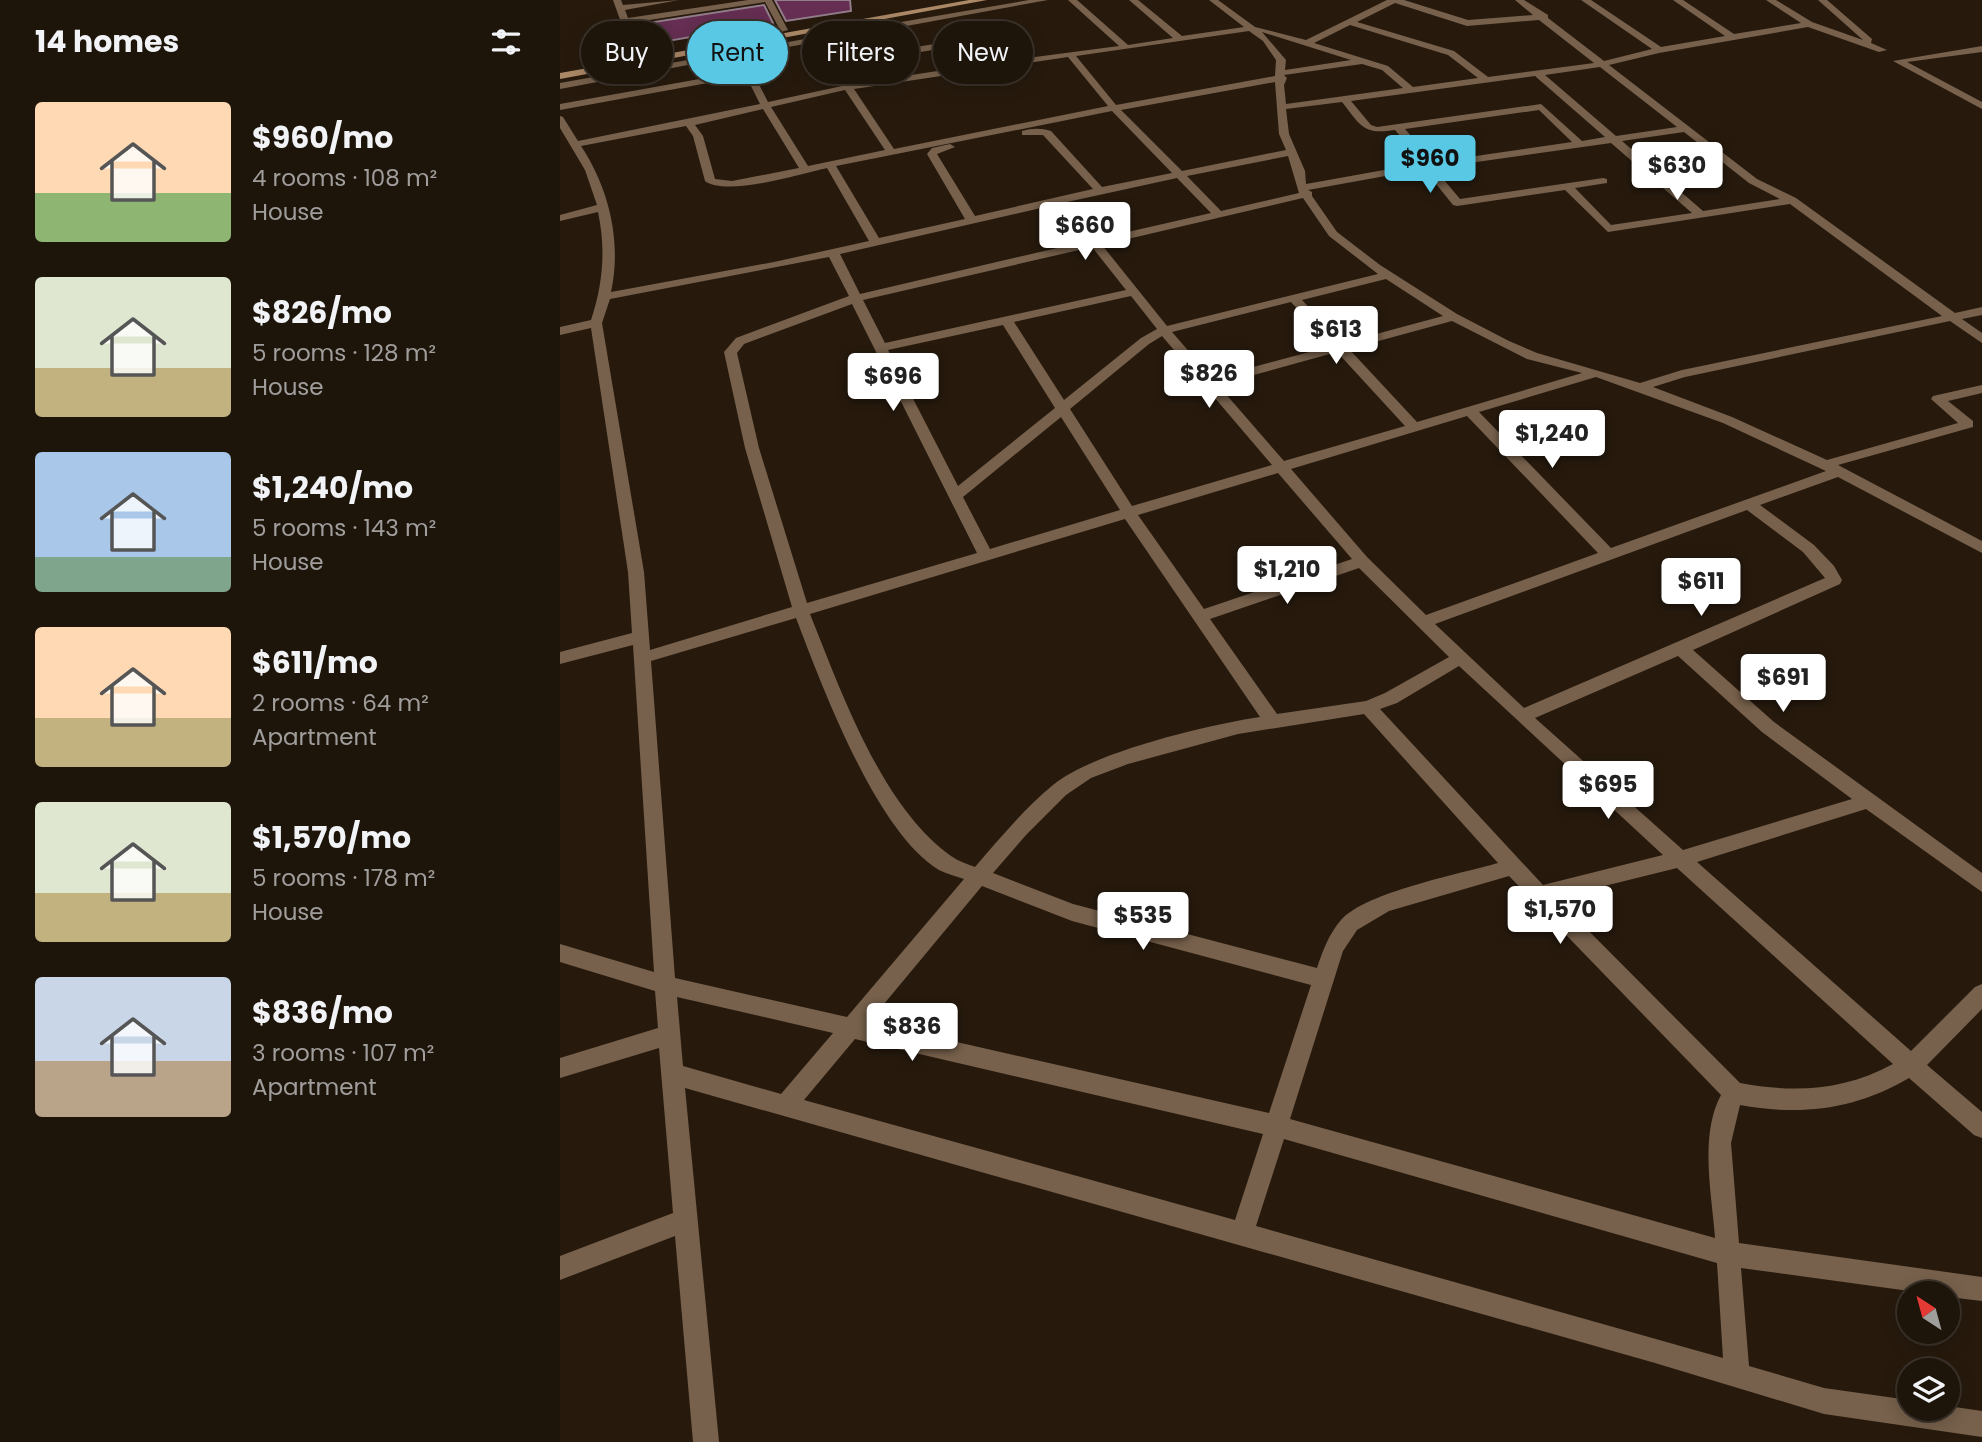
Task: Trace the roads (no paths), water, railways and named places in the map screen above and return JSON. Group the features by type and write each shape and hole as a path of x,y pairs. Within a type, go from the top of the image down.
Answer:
{"main road":[{"path":"788,29 960,0"},
{"path":"866,21 925,5 947,11 983,0"},
{"path":"560,76 802,37"},
{"path":"560,69 581,65"}],"street":[{"path":"675,0 618,4 625,21 767,0 779,21"},
{"path":"891,21 947,11 1044,0"},
{"path":"1072,0 1126,48"},
{"path":"1133,0 1180,39"},
{"path":"1213,0 1274,48 1281,60 1282,75 1279,85 1284,134 1312,206 1333,234 1388,275 1453,317 1532,356 1640,387 1725,418 1830,468 1982,548"},
{"path":"1307,43 1395,0 1467,23 1545,18"},
{"path":"1519,0 1753,181 1792,200 1982,340"},
{"path":"1585,0 1659,50"},
{"path":"1676,0 1734,38"},
{"path":"1770,0 1809,24 1882,50"},
{"path":"1822,0 1898,61 1982,106"},
{"path":"947,11 956,21"},
{"path":"1349,22 1451,53 1486,80"},
{"path":"1282,107 1604,64 1659,50 1809,24"},
{"path":"1033,60 1126,48 1249,27 1385,68 1412,91"},
{"path":"1898,61 1982,49"},
{"path":"1070,54 1114,107 1218,214"},
{"path":"689,123 698,136 710,181 732,184 1114,107 1365,61"},
{"path":"560,86 687,63"},
{"path":"1537,73 1579,143"},
{"path":"576,144 689,123 848,87 933,74"},
{"path":"560,107 689,84"},
{"path":"755,84 804,168"},
{"path":"848,87 891,152"},
{"path":"1344,98 1370,129 1535,107 1561,110 1613,139 1701,215"},
{"path":"560,119 563,132 576,144 603,207 610,264 607,296 596,323 636,572 684,1222 706,1442"},
{"path":"1398,127 1457,203 1603,181"},
{"path":"1324,978 1072,912 946,864 916,838 878,783 840,710 801,611 752,448 730,352 740,341 856,298 1218,214 1305,191 1429,165 1686,129"},
{"path":"972,221 932,154 936,150 1040,131 1047,133 1100,191"},
{"path":"607,296 833,253 1100,191 1292,152"},
{"path":"829,163 875,242"},
{"path":"1568,187 1608,229 1792,200"},
{"path":"1061,201 1164,330 1362,561 1521,716 1982,1127"},
{"path":"560,218 603,207"},
{"path":"833,253 986,556"},
{"path":"955,496 1152,335 1388,275"},
{"path":"880,348 1133,292"},
{"path":"1294,298 1414,427"},
{"path":"1640,387 1682,374 1982,312"},
{"path":"1209,383 1453,317"},
{"path":"1006,320 1129,513 1273,722"},
{"path":"560,331 596,323"},
{"path":"642,658 1596,373"},
{"path":"1982,389 1938,400 1982,435"},
{"path":"1469,410 1609,555"},
{"path":"1423,622 1749,504 1830,468 1968,424"},
{"path":"1521,716 1834,580 1831,571 1818,558 1749,504"},
{"path":"1201,616 1362,561"},
{"path":"560,658 640,637"},
{"path":"1679,648 1736,702 1768,727 1982,884"},
{"path":"785,1106 1018,830 1051,798 1085,773 1138,754 1238,727 1368,707 1391,698 1460,657"},
{"path":"1368,707 1513,867 1734,1093 1767,1100 1843,1097 1911,1065 1982,994"},
{"path":"1539,894 1680,859 1869,801"},
{"path":"1242,1234 1334,947 1350,924 1384,904 1513,867"},
{"path":"560,953 666,985 1276,1126 1728,1254 1982,1289"},
{"path":"560,1068 669,1035"},
{"path":"673,1074 1737,1374 1824,1401 1982,1424"},
{"path":"1734,1093 1726,1108 1720,1143 1737,1374"},
{"path":"560,1268 684,1222"}]}
